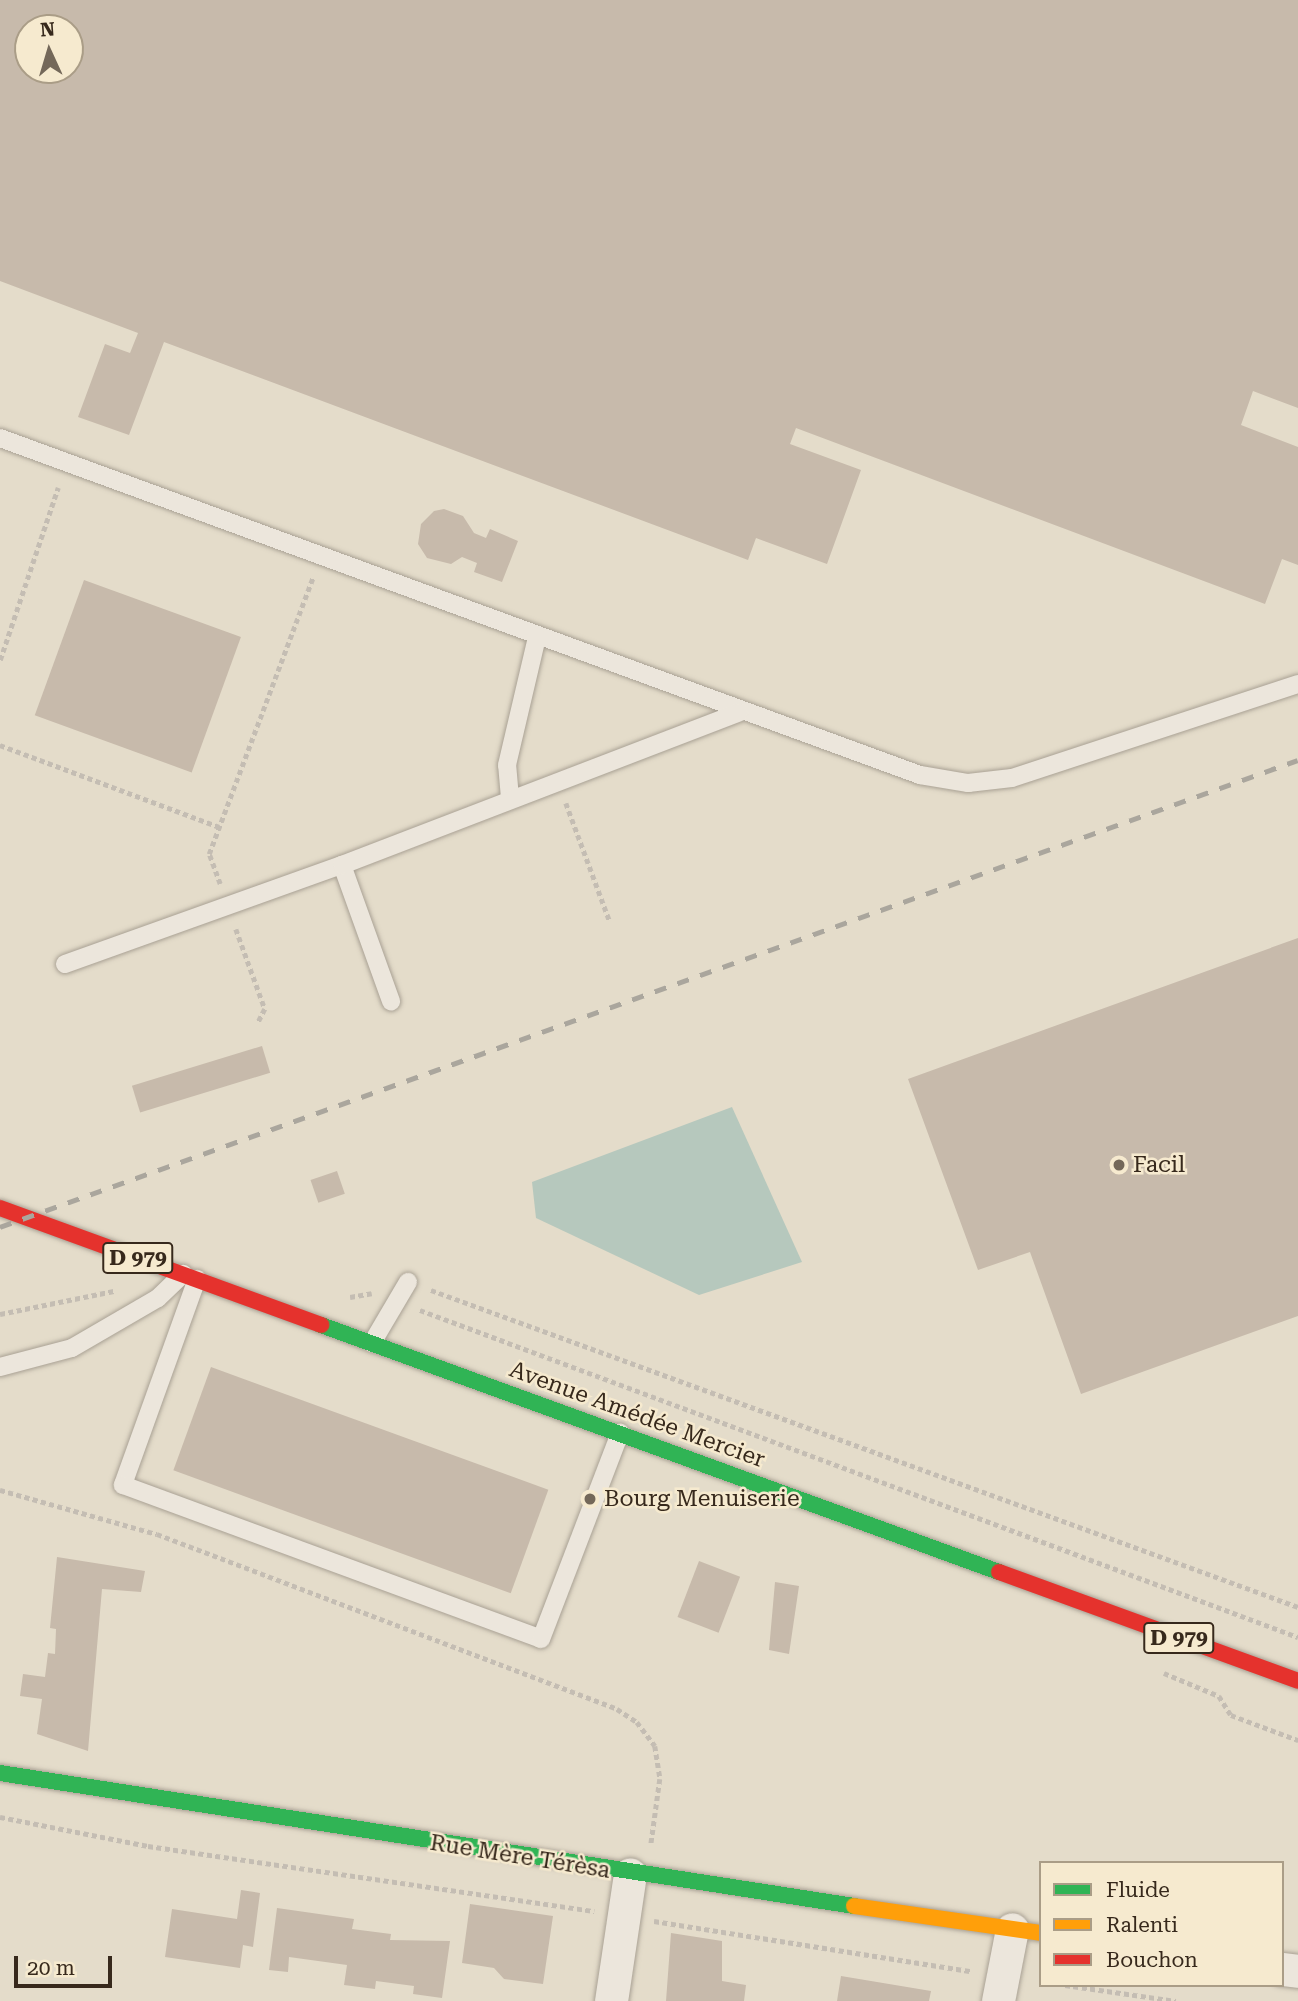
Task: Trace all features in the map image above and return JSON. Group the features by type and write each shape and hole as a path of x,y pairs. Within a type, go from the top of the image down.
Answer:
{"main road":[{"name":"Avenue Amédée Mercier","path":"0,1208 1298,1681"},
{"name":"Rue Mère Térèsa","path":"0,1773 638,1875 1026,1931"}],"street":[{"path":"611,2001 624,1916 638,1875"},
{"path":"1001,1989 1026,1931"}],"lane":[{"path":"0,438 739,713 920,775 968,783 1012,778 1298,684"},
{"path":"510,798 507,765 537,637"},
{"path":"65,964 342,865 557,780 739,713"},
{"path":"342,865 391,1001"},
{"path":"0,1367 72,1348 158,1298 190,1276"},
{"path":"190,1276 123,1485 541,1639 620,1433"},
{"path":"372,1343 408,1282"}],"path":[{"path":"0,660 58,488"},
{"path":"215,837 321,558"},
{"path":"0,745 219,827"},
{"path":"557,780 610,922"},
{"path":"408,1282 619,1355 1298,1607"},
{"path":"0,1314 114,1291"},
{"path":"397,1301 1298,1637"},
{"path":"0,1490 158,1534 617,1709 637,1722 655,1746 660,1779 638,1875"},
{"path":"1154,1669 1219,1696 1231,1715 1298,1740"},
{"path":"0,1817 148,1846 624,1916 1001,1989"},
{"path":"1079,1987 1176,2001"}],"shaded area":[{"path":"732,1107 802,1262 699,1295 536,1218 532,1182"}],"building":[{"path":"0,0 1298,0 1298,408 1253,391 1241,425 1298,447 1298,565 1282,559 1265,604 796,428 790,444 861,470 827,564 756,538 748,560 164,342 129,435 78,417 105,344 130,353 138,333 0,281"},
{"path":"444,509 463,516 474,533 486,538 490,529 518,541 502,582 474,572 477,563 462,557 451,564 427,558 418,544 421,524 434,511"},
{"path":"84,580 241,637 192,772 35,715"},
{"name":"Facil","path":"1298,938 1298,1316 1081,1394 1030,1252 978,1270 908,1079"},
{"path":"262,1046 270,1073 140,1113 132,1086"},
{"path":"337,1171 345,1194 318,1203 311,1180"},
{"path":"211,1367 548,1490 511,1593 173,1470"},
{"path":"57,1557 145,1571 141,1592 102,1589 88,1751 37,1734 42,1699 20,1696 23,1674 45,1677 48,1653 55,1654 56,1629 50,1628"},
{"path":"699,1561 740,1577 719,1633 677,1617"},
{"path":"775,1582 799,1586 789,1654 769,1650"},
{"path":"241,1890 260,1893 253,1947 243,1945 240,1968 165,1957 172,1909 237,1919"},
{"path":"470,1904 553,1916 543,1984 504,1979 494,1968 462,1963"},
{"path":"277,1908 354,1919 352,1929 391,1934 390,1940 450,1941 442,1998 413,1994 414,1986 376,1981 375,1989 344,1985 347,1965 289,1957 288,1972 269,1970"},
{"path":"671,1933 722,1941 722,1981 746,1985 744,2001 666,2001"},
{"path":"841,1976 931,1991 929,2001 837,2001"}],"railway":[{"path":"0,1227 1298,760"}],"traffic: fast":[{"path":"321,1325 999,1572"},
{"path":"0,1773 854,1906"}],"traffic: slow":[{"path":"854,1906 1039,1933"}],"traffic: jam":[{"path":"0,1208 321,1325"},
{"path":"999,1572 1298,1681"}],"place":[{"name":"Facil","path":"1119,1165"},
{"name":"Bourg Menuiserie","path":"590,1499"}]}
